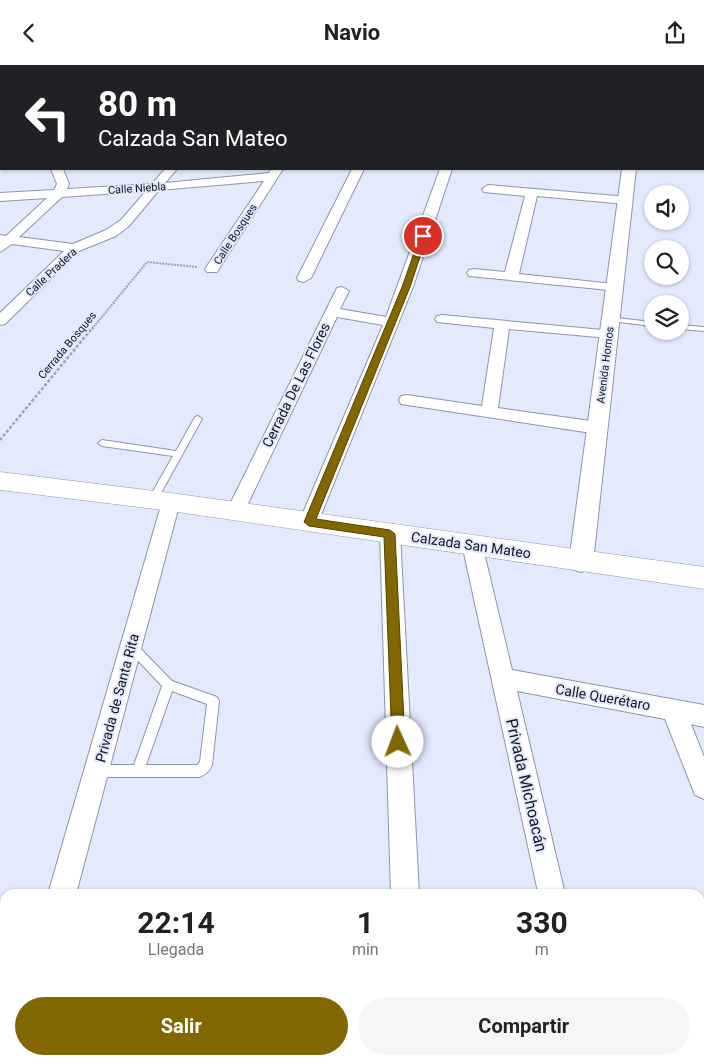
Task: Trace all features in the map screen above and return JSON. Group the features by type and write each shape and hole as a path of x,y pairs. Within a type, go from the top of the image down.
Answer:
{"main road":[{"name":"Calzada San Mateo","path":"2,485 162,501 472,544 581,562 704,579"}],"street":[{"path":"3,243 60,193 63,184 57,170"},
{"name":"Calle Pradera","path":"0,321 74,249 111,233 125,223 170,170"},
{"path":"219,183 228,170"},
{"path":"304,278 358,170"},
{"path":"309,522 406,287 446,170"},
{"name":"Avenida Hornos","path":"581,562 628,170"},
{"name":"Calle Niebla","path":"0,197 219,183 275,172"},
{"name":"Calle Bosques","path":"212,269 275,172"},
{"path":"488,189 625,200"},
{"path":"511,277 532,192"},
{"path":"3,243 74,249"},
{"path":"474,273 614,288"},
{"path":"332,312 342,291"},
{"name":"Cerrada De Las Flores","path":"235,512 332,312 391,322"},
{"path":"442,319 502,324 610,327"},
{"path":"489,412 502,324"},
{"path":"407,400 598,428"},
{"name":"Privada de Santa Rita","path":"63,889 131,646 162,501"},
{"path":"390,534 405,889"},
{"name":"Privada Michoacán","path":"472,544 551,889"},
{"name":"Calle Querétaro","path":"503,678 704,716"},
{"path":"674,709 704,787"}],"lane":[{"path":"610,327 644,325"},
{"path":"689,328 704,329"},
{"path":"162,501 178,454 198,419"},
{"path":"102,443 178,454"},
{"path":"96,771 199,771 206,765 215,705 213,701 168,685 131,646"},
{"path":"138,771 168,685"}],"path":[{"name":"Calle Bosques","path":"147,262 212,269"},
{"name":"Cerrada Bosques","path":"0,440 147,262"}],"route":[{"path":"398,742 390,534 309,522 406,287 423,236"}]}
